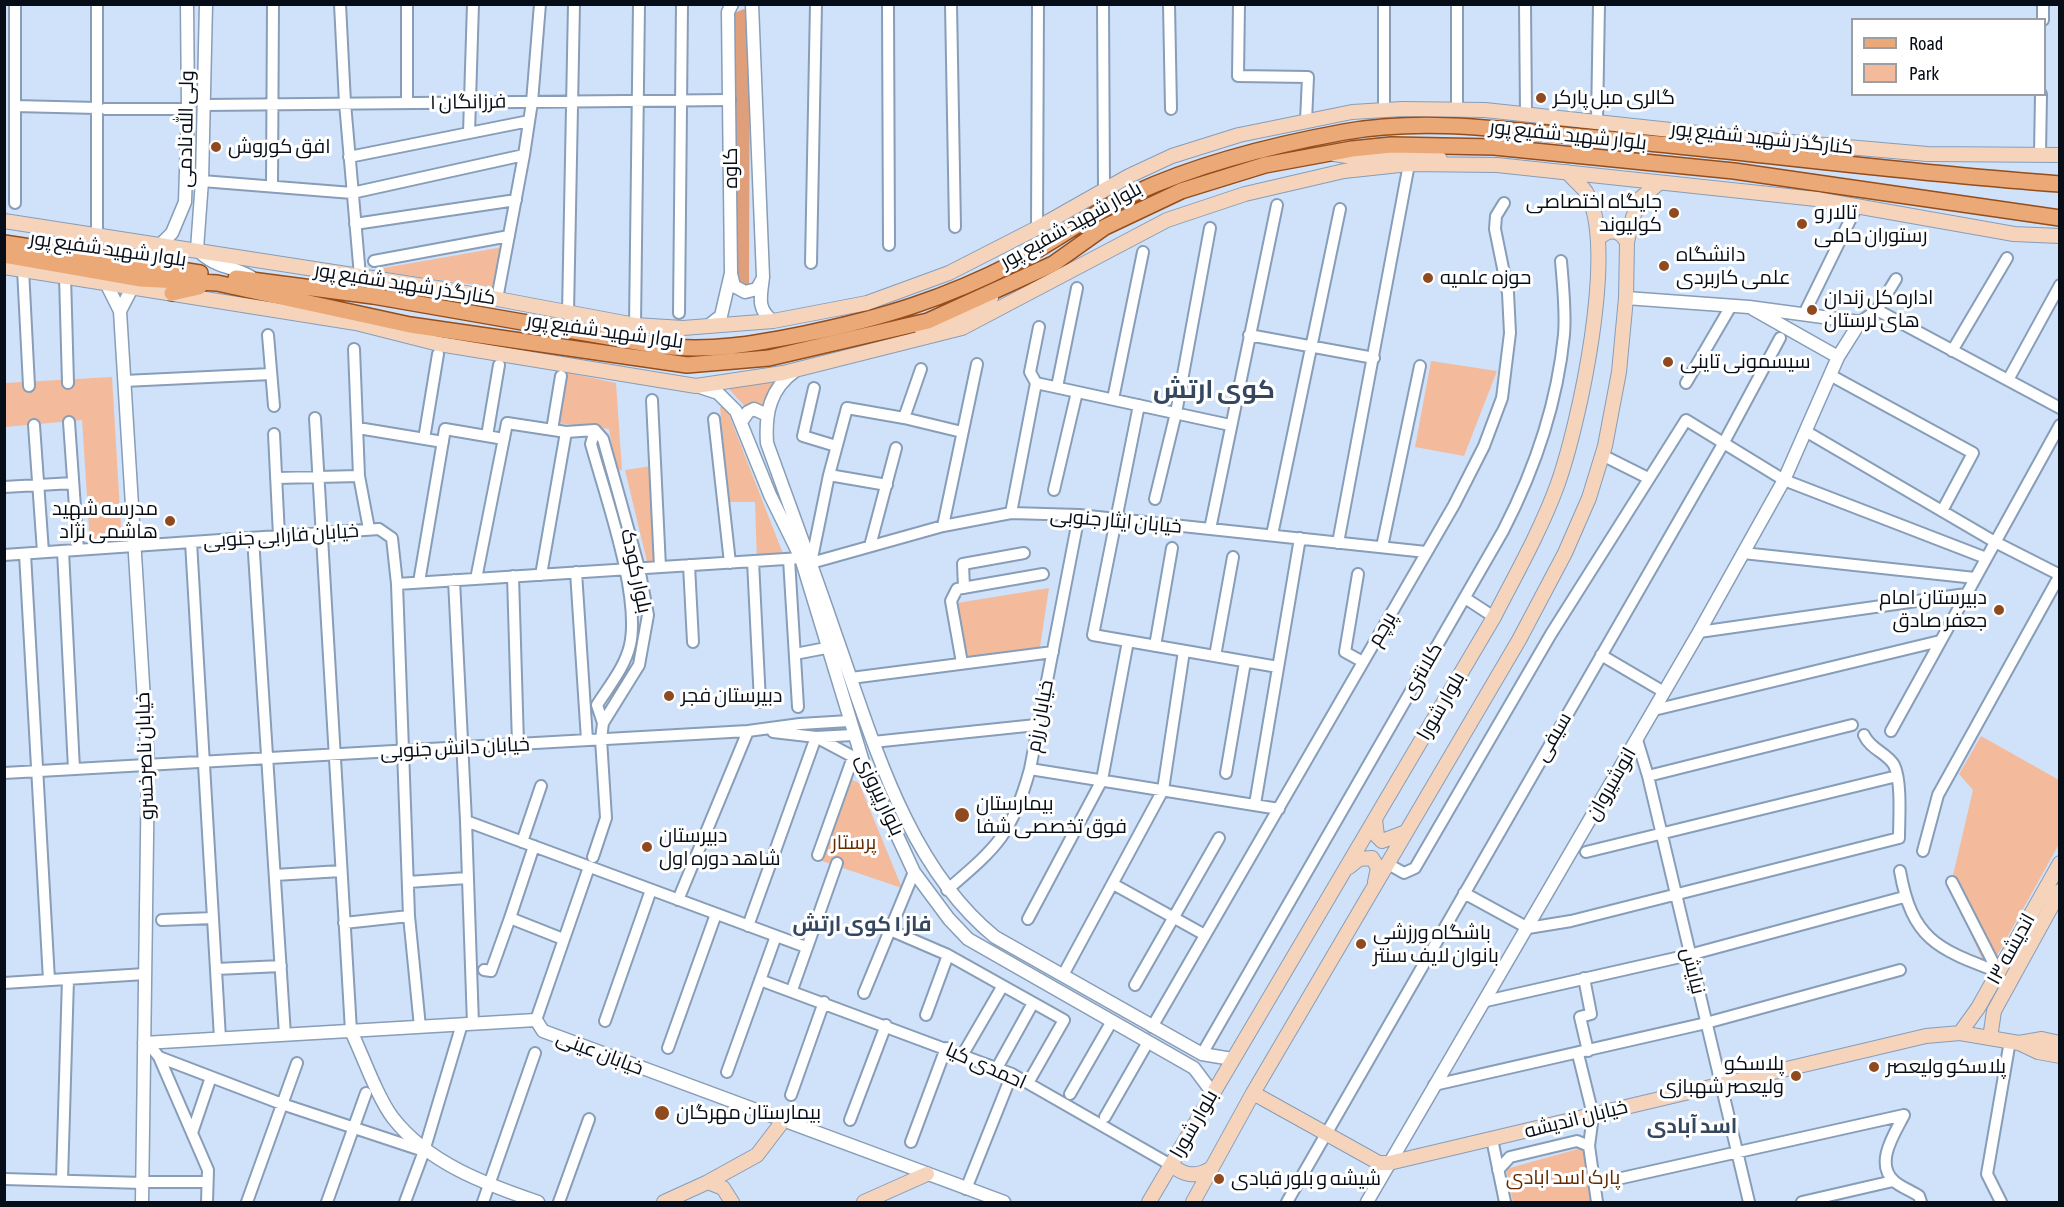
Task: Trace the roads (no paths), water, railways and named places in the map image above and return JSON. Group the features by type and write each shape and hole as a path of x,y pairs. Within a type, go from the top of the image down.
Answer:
{"main road":[{"name":"کنارگذر شهید شفیع پور","path":"4,221 159,246 196,249 635,324 683,328 773,321 867,303 949,273 1172,156 1239,135 1352,112 1457,109 1927,154 2060,154"},
{"name":"بلوار شهید شفیع پور","path":"4,243 415,303 660,346 705,350 759,344 878,318 930,302 1014,262 1106,208 1171,177 1259,151 1346,132 1391,127 1496,127 2056,186"},
{"path":"1782,141 1842,162"},
{"name":"بلوار شهید شفیع پور","path":"4,255 141,279 217,283 410,325 687,364 769,358 874,336 928,321 1053,264 1105,227 1181,191 1265,165 1326,153 1391,145 1494,147 1734,171 2060,218"},
{"path":"1326,153 1353,157 1431,155 1454,165"},
{"path":"4,267 356,323 439,344 696,386 747,380 963,328 1167,220 1280,184 1344,171 1409,164 1497,165 1805,198 2014,234 2060,236"},
{"name":"بلوار شورا","path":"1148,1202 1494,617 1535,538 1573,436 1588,368 1596,294 1598,239 1586,193 1567,172"},
{"name":"بلوار شورا","path":"1193,1203 1253,1094 1519,640 1565,553 1589,498 1602,455 1619,372 1626,298 1627,242 1633,217 1641,198 1659,183"},
{"path":"2044,216 2060,209"},
{"path":"1598,239 1604,232 1614,231 1622,234 1627,242"},
{"path":"862,354 892,338 957,318 1028,276"},
{"path":"172,293 217,283"},
{"path":"368,316 380,311 383,304 373,297"},
{"path":"808,316 847,315 930,302"},
{"path":"410,325 405,318 405,312 415,303"},
{"path":"526,322 550,320 620,328 635,324"},
{"path":"543,344 573,356 633,369 658,378"},
{"path":"1375,819 1377,836 1382,841 1406,832"},
{"path":"1346,869 1359,859 1372,858 1378,868 1372,890"},
{"name":"اندیشه ۱۳","path":"1990,1038 1996,1007 2044,905 2060,863"},
{"name":"اندیشه ۱۳","path":"1960,1033 2044,905 2060,891"},
{"path":"1982,1000 1996,1007"},
{"name":"خیابان اندیشه","path":"1389,1163 1926,1036 1960,1033 2014,1042 2038,1052 2060,1056"},
{"name":"خیابان اندیشه","path":"2014,1042 2042,1040 2060,1042"},
{"path":"1253,1094 1379,1163 1389,1163"},
{"path":"664,1203 757,1155 783,1121"},
{"path":"1171,1164 1189,1175 1200,1175 1210,1169"},
{"path":"864,1203 927,1174"},
{"path":"708,1182 723,1188 732,1203"}],"street":[{"path":"15,4 15,203"},
{"path":"97,4 101,109 97,236"},
{"name":"ولی الله نادمی","path":"159,246 171,233 183,212 188,109 186,4"},
{"name":"ولی الله نادمی","path":"196,249 202,181 206,4"},
{"path":"272,186 273,4"},
{"path":"340,4 345,103 360,276"},
{"path":"407,4 407,103"},
{"path":"469,133 473,4"},
{"path":"497,299 532,102 540,4"},
{"path":"568,313 574,101 574,4"},
{"path":"635,324 639,4"},
{"path":"679,314 682,4"},
{"name":"کاوه","path":"708,326 721,316 731,273 728,12 732,4"},
{"name":"کاوه","path":"752,4 763,277 761,309 773,321"},
{"path":"811,263 816,4"},
{"path":"888,4 889,245"},
{"path":"951,4 955,227"},
{"path":"1037,228 1038,4"},
{"path":"1103,4 1104,190"},
{"path":"1169,4 1171,109"},
{"path":"1239,4 1238,75 1308,77 1306,121"},
{"path":"1384,4 1384,110"},
{"path":"1457,4 1457,109"},
{"path":"1525,4 1526,114"},
{"path":"1597,121 1599,4"},
{"path":"2040,154 2041,96"},
{"name":"فرزانگان ۱","path":"205,105 730,100"},
{"path":"15,106 188,109"},
{"path":"349,157 529,121"},
{"path":"202,181 352,193 524,155"},
{"path":"1338,543 1409,164"},
{"path":"355,224 516,200"},
{"name":"پرچم","path":"1152,1027 1454,505 1484,446 1502,398 1510,333 1508,293 1495,229 1496,216 1504,203"},
{"path":"1210,529 1277,205"},
{"path":"1804,314 1857,206"},
{"path":"1272,535 1340,208"},
{"path":"183,212 200,214"},
{"path":"1155,499 1176,413 1210,228"},
{"path":"374,261 509,236"},
{"path":"132,263 159,246"},
{"path":"196,249 215,265 244,273 256,281"},
{"path":"1113,399 1143,252"},
{"path":"1952,351 2007,258"},
{"name":"کلانتری","path":"1202,1054 1465,598 1528,484 1549,421 1564,335 1561,261"},
{"path":"23,269 29,386"},
{"path":"731,273 734,286 745,292 757,289 763,277"},
{"path":"65,276 68,383"},
{"path":"1626,298 1749,307 1860,321 1877,310 1896,279"},
{"path":"106,283 120,311"},
{"path":"2008,380 2060,285"},
{"path":"120,311 134,286"},
{"path":"1057,387 1077,288"},
{"path":"1686,383 1731,306"},
{"path":"1749,307 1838,357"},
{"path":"1877,310 2060,408"},
{"name":"خیابان ناصرخسرو","path":"120,311 148,765 145,974 146,1182 142,1203"},
{"name":"انوشیروان","path":"1367,1203 1434,1084 1486,1001 1637,740 1784,480 1838,357 1860,321"},
{"path":"1011,513 1036,383 1030,372 1039,327"},
{"path":"268,335 274,406"},
{"path":"1249,335 1374,358"},
{"name":"سیفی","path":"1287,1203 1723,444 1780,338"},
{"path":"354,349 359,476 369,529"},
{"path":"424,439 438,354"},
{"path":"943,526 977,364"},
{"path":"487,436 499,365"},
{"path":"1382,547 1420,366"},
{"name":"بلوار پیروزی","path":"798,368 781,381 770,401 766,443 849,721 858,759 914,872 949,919 968,939 1194,1068 1212,1092"},
{"path":"904,418 921,369"},
{"path":"124,381 271,374"},
{"path":"1830,375 1973,453 1942,511"},
{"path":"552,430 561,376"},
{"path":"1036,383 1230,425"},
{"name":"بلوار پیروزی","path":"696,386 718,393 726,399 741,422 770,495 851,678 873,742 919,843 947,890 972,919 995,938 1202,1054 1232,1059"},
{"path":"814,388 803,436 836,446"},
{"path":"1054,490 1077,392"},
{"path":"652,400 660,567"},
{"path":"1139,405 1093,634 1278,667"},
{"path":"798,707 795,654 800,560 829,475 847,408 904,418 962,432"},
{"path":"741,422 748,412 754,409 767,415"},
{"path":"315,418 351,1031 392,1116 424,1151"},
{"path":"714,419 730,563"},
{"path":"1388,864 1404,873 1415,868 1551,634 1686,420 1784,480 1986,558"},
{"path":"69,422 78,550"},
{"path":"476,579 507,423 566,432 595,430"},
{"path":"34,425 43,552"},
{"path":"1891,731 2060,425"},
{"path":"357,428 443,442"},
{"path":"419,582 445,429 504,439"},
{"name":"بلوار کودک","path":"595,430 603,439 639,568 648,615 639,664 603,723"},
{"name":"بلوار کودک","path":"595,430 591,444 625,569 633,615 626,657 597,705"},
{"path":"542,575 566,432"},
{"path":"1807,432 1995,542 2060,575 1938,795 1923,851"},
{"path":"274,434 279,536"},
{"path":"870,546 896,448"},
{"path":"1602,455 1648,478"},
{"path":"829,475 886,485"},
{"path":"276,478 359,476"},
{"path":"4,487 73,483"},
{"path":"605,496 618,492"},
{"name":"خیابان ایثار جنوبی","path":"397,584 800,560 870,546 943,526 1011,513 1079,515 1426,552"},
{"name":"خیابان رزم","path":"947,890 998,844 1020,805 1030,769 1036,725 1053,652 1079,515"},
{"name":"خیابان فارابی جنوبی","path":"4,555 369,529 379,529 392,538 397,584 409,916 420,1027"},
{"path":"253,538 285,1035"},
{"path":"1255,804 1300,538"},
{"path":"191,542 220,1038"},
{"path":"1155,646 1172,548"},
{"path":"63,551 74,769"},
{"path":"964,588 963,564 1024,553"},
{"path":"1743,553 1975,578"},
{"path":"24,554 50,980"},
{"path":"1215,656 1233,557"},
{"path":"753,561 760,702"},
{"path":"689,565 693,642"},
{"path":"576,572 587,740"},
{"path":"962,663 951,601 957,589 1043,574"},
{"path":"1358,574 1345,652 1363,662"},
{"path":"513,576 518,744"},
{"path":"405,1203 467,1024 466,821 454,580"},
{"path":"1699,632 1966,594"},
{"path":"1465,598 1494,617"},
{"path":"1028,919 1102,780 1128,641"},
{"path":"1654,710 1940,641"},
{"path":"795,654 826,648"},
{"path":"1063,975 1163,790 1184,651"},
{"path":"851,678 1053,652"},
{"path":"1601,655 1664,692"},
{"path":"626,657 639,664"},
{"path":"1226,773 1245,662"},
{"path":"536,1020 606,818 603,723 597,705 585,706"},
{"path":"849,721 865,721"},
{"name":"خیابان دانش جنوبی","path":"4,773 748,731 800,724 849,721"},
{"path":"853,735 865,721"},
{"path":"873,742 1036,725"},
{"path":"1648,776 1851,725"},
{"name":"خیابان دانش جنوبی","path":"761,730 816,737 853,735"},
{"path":"678,900 748,731"},
{"path":"1464,893 1528,928 1571,921 1899,838 1897,776 1893,764 1874,749 1864,735"},
{"path":"748,926 816,737"},
{"name":"خیابان دانش جنوبی","path":"816,737 858,759"},
{"name":"نیایش","path":"1637,740 1648,776 1749,1203"},
{"path":"818,855 858,759"},
{"path":"1030,769 1279,809"},
{"path":"1586,852 1897,776"},
{"path":"522,842 541,786"},
{"path":"466,821 534,846 591,862 651,890 806,947"},
{"path":"1135,985 1220,838"},
{"path":"484,970 491,971 534,846"},
{"path":"792,990 837,863"},
{"path":"275,875 341,871"},
{"path":"1900,871 1904,897 1922,930 1931,940 1948,953 1998,972"},
{"path":"864,993 914,872"},
{"path":"408,882 467,878"},
{"path":"1952,882 1998,972"},
{"path":"1113,884 1205,935"},
{"path":"605,1021 651,890"},
{"path":"1486,1001 1689,955 1904,897"},
{"path":"668,1048 716,914"},
{"path":"344,923 409,916"},
{"path":"162,920 213,918"},
{"path":"510,918 563,939"},
{"path":"890,930 948,955 1064,1020 1028,1083"},
{"path":"727,1072 776,936"},
{"path":"926,1015 948,955"},
{"path":"216,969 281,966"},
{"path":"1434,1084 1706,1023 1900,970"},
{"path":"4,983 145,974"},
{"path":"1584,978 1591,1014 1580,1017 1593,1115 1589,1146 1597,1203"},
{"path":"62,1180 68,979"},
{"name":"احمدی کیا","path":"760,980 886,1025 1012,1074 1171,1164"},
{"path":"963,1054 1002,987"},
{"path":"791,1095 824,1002"},
{"path":"997,1068 1033,1003"},
{"name":"خیابان عینی","path":"146,1043 536,1020 543,1031 1004,1203"},
{"path":"1070,1094 1112,1021"},
{"path":"850,1120 886,1025"},
{"path":"1105,1117 1149,1042"},
{"path":"2001,1203 1987,1173 2014,1042"},
{"path":"146,1043 159,1057 207,1170 207,1203"},
{"path":"910,1142 946,1048"},
{"path":"483,1203 535,1053"},
{"path":"1194,1068 1202,1054"},
{"path":"159,1057 282,1104 424,1151 489,1186 538,1203"},
{"path":"247,1203 297,1063"},
{"path":"966,1189 1012,1074"},
{"path":"192,1133 211,1077"},
{"path":"327,1203 366,1093"},
{"path":"1595,1184 1904,1114 1888,1150 1885,1163 1893,1181 1919,1196 1921,1203"},
{"path":"559,1203 589,1119"},
{"path":"1492,1139 1505,1203"},
{"path":"1498,1170 1510,1157 1577,1142 1589,1146"},
{"path":"4,1179 207,1182"},
{"path":"1802,1203 1893,1181"}],"place":[{"name":"گالری مبل پارکر","path":"1541,98"},
{"name":"افق کوروش","path":"216,147"},
{"name":"جایگاه اختصاصی کولیوند","path":"1674,213"},
{"name":"تالار و رستوران حامی","path":"1802,224"},
{"name":"دانشگاه علمی کاربردی","path":"1664,266"},
{"name":"حوزه علمیه","path":"1428,278"},
{"name":"اداره کل زندان های لرستان","path":"1812,310"},
{"name":"سیسمونی تاینی","path":"1668,362"},
{"name":"مدرسه شهید ه‍اشمی نژاد","path":"170,521"},
{"name":"دبیرستان امام جعفر صادق","path":"1999,610"},
{"name":"دبیرستان فجر","path":"669,696"},
{"name":"بیمارستان فوق تخصصی شفا","path":"962,815"},
{"name":"دبیرستان شاهد دوره اول","path":"647,847"},
{"name":"باشگاه ورزشی بانوان لایف سنتر","path":"1361,944"},
{"name":"پلاسکو ولیعصر","path":"1874,1067"},
{"name":"پلاسکو ولیعصر شهبازی","path":"1796,1076"},
{"name":"بیمارستان مهرگان","path":"662,1113"},
{"name":"شیشه و بلور قبادی","path":"1219,1179"}],"district":[{"name":"کوی ارتش","path":"1214,390"},
{"name":"فاز ۱ کوی ارتش","path":"862,924"},
{"name":"اسد آبادی","path":"1692,1126"}],"park label":[{"name":"پرستار","path":"854,843"},
{"name":"پارک اسد ابادی","path":"1563,1178"}]}
